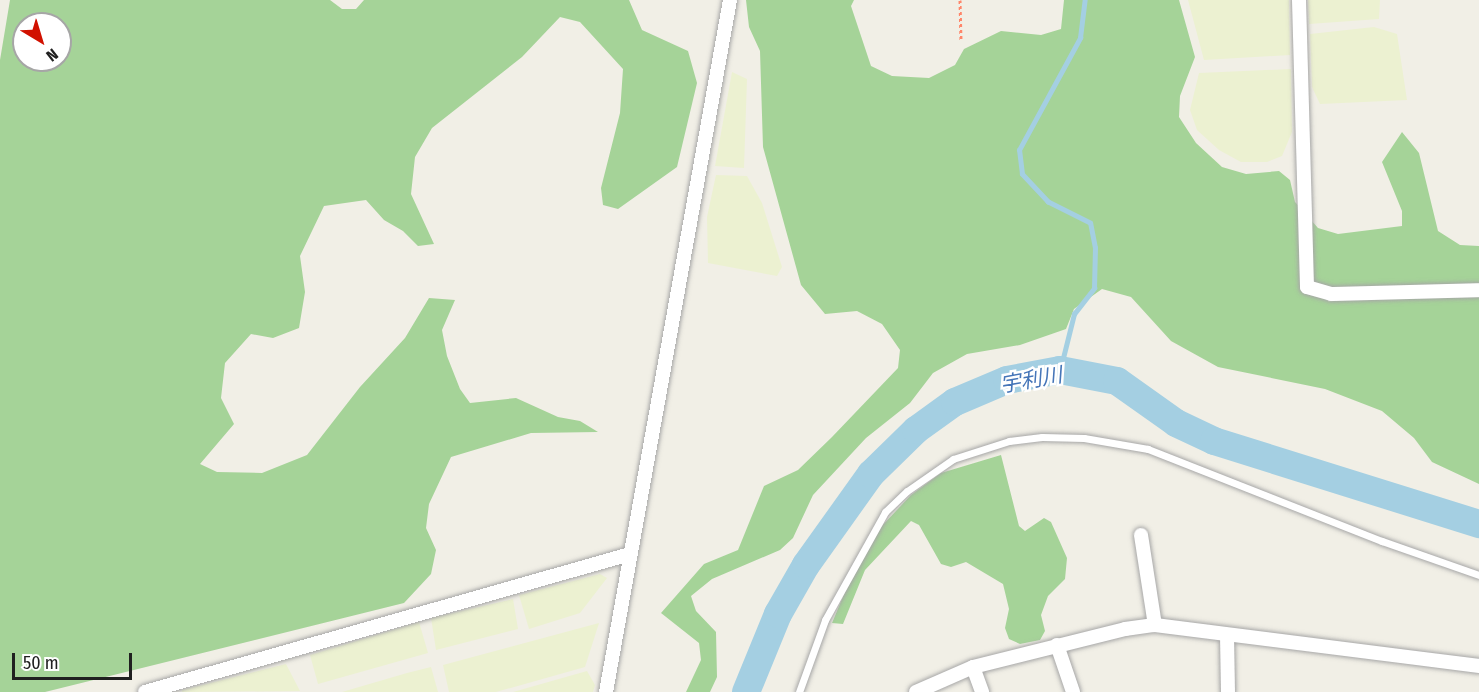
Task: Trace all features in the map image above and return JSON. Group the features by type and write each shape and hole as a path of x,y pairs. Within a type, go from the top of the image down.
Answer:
{"street":[{"path":"606,692 730,0"},
{"path":"1299,0 1307,287 1332,294 1479,290"},
{"path":"1141,535 1155,626"},
{"path":"145,692 630,554"},
{"path":"916,692 973,668 1057,645 1155,626 1479,666"},
{"path":"1227,635 1228,692"},
{"path":"1057,645 1073,692"},
{"path":"973,668 982,692"}],"lane":[{"path":"799,692 825,620 885,512 907,490 953,459 1009,441 1042,437 1084,438 1148,449 1382,541 1479,575"}],"path":[{"path":"960,0 961,41"}],"green space":[{"path":"10,0 330,0 342,9 356,9 364,0 629,0 642,30 688,51 697,83 677,167 618,209 603,205 601,188 620,113 623,69 580,22 560,17 522,57 432,128 415,157 411,194 434,244 418,246 403,231 384,220 366,200 324,206 300,256 305,292 299,328 273,338 251,334 225,363 221,398 234,424 200,464 217,472 262,473 307,455 360,387 405,338 429,298 455,300 442,330 447,356 460,389 470,403 516,398 558,417 580,421 598,432 531,433 451,457 429,504 426,528 436,550 431,574 404,603 45,692 0,692 0,60"},
{"path":"746,0 854,0 851,6 871,66 892,76 929,78 955,65 964,49 1001,31 1041,35 1061,29 1064,0 1179,0 1195,57 1180,96 1179,117 1196,143 1222,167 1246,174 1279,171 1290,180 1295,202 1318,228 1338,234 1402,226 1402,211 1382,162 1402,132 1419,153 1438,231 1460,245 1479,246 1479,484 1432,462 1414,438 1382,411 1325,389 1218,367 1171,341 1131,297 1102,289 1074,309 1066,329 1020,345 967,354 933,373 910,403 866,438 813,495 793,538 780,550 712,579 691,596 696,611 716,632 717,677 710,692 686,692 701,660 699,643 661,613 704,564 738,550 764,486 798,470 832,437 898,368 900,350 882,324 857,311 825,314 801,285 763,147 760,51 749,27"},
{"path":"1188,0 1289,0 1290,55 1204,60"},
{"path":"1308,0 1380,0 1379,19 1309,24"},
{"path":"1374,27 1397,34 1407,100 1320,104 1312,87 1310,34"},
{"path":"1291,69 1292,132 1282,156 1267,162 1241,162 1219,150 1197,130 1190,110 1199,73"},
{"path":"732,72 747,79 744,168 715,166"},
{"path":"716,175 747,176 762,203 782,267 777,276 708,263 707,217"},
{"path":"1001,455 1019,526 1025,531 1044,518 1051,522 1067,558 1065,579 1048,596 1041,615 1045,631 1040,640 1020,644 1009,639 1005,628 1009,609 1003,584 966,562 951,567 941,564 919,525 911,521 865,570 843,624 832,623 850,580 880,528 911,495 941,473"},
{"path":"600,574 607,578 580,613 529,629 519,595"},
{"path":"513,599 518,629 436,650 431,618"},
{"path":"419,622 428,653 318,684 310,655"},
{"path":"599,623 585,667 496,692 449,692 443,665"},
{"path":"286,664 300,691 182,692 182,690"},
{"path":"431,667 438,692 342,692 407,673"},
{"path":"587,671 595,685 593,692 513,692"}],"waterway":[{"path":"1060,370 1074,314 1094,288 1095,248 1090,223 1048,202 1022,174 1019,150 1080,38 1085,0"},
{"name":"宇利川","path":"746,692 778,614 806,565 871,474 916,430 955,402 1007,380 1060,370 1117,381 1176,423 1214,441 1479,524"}]}
